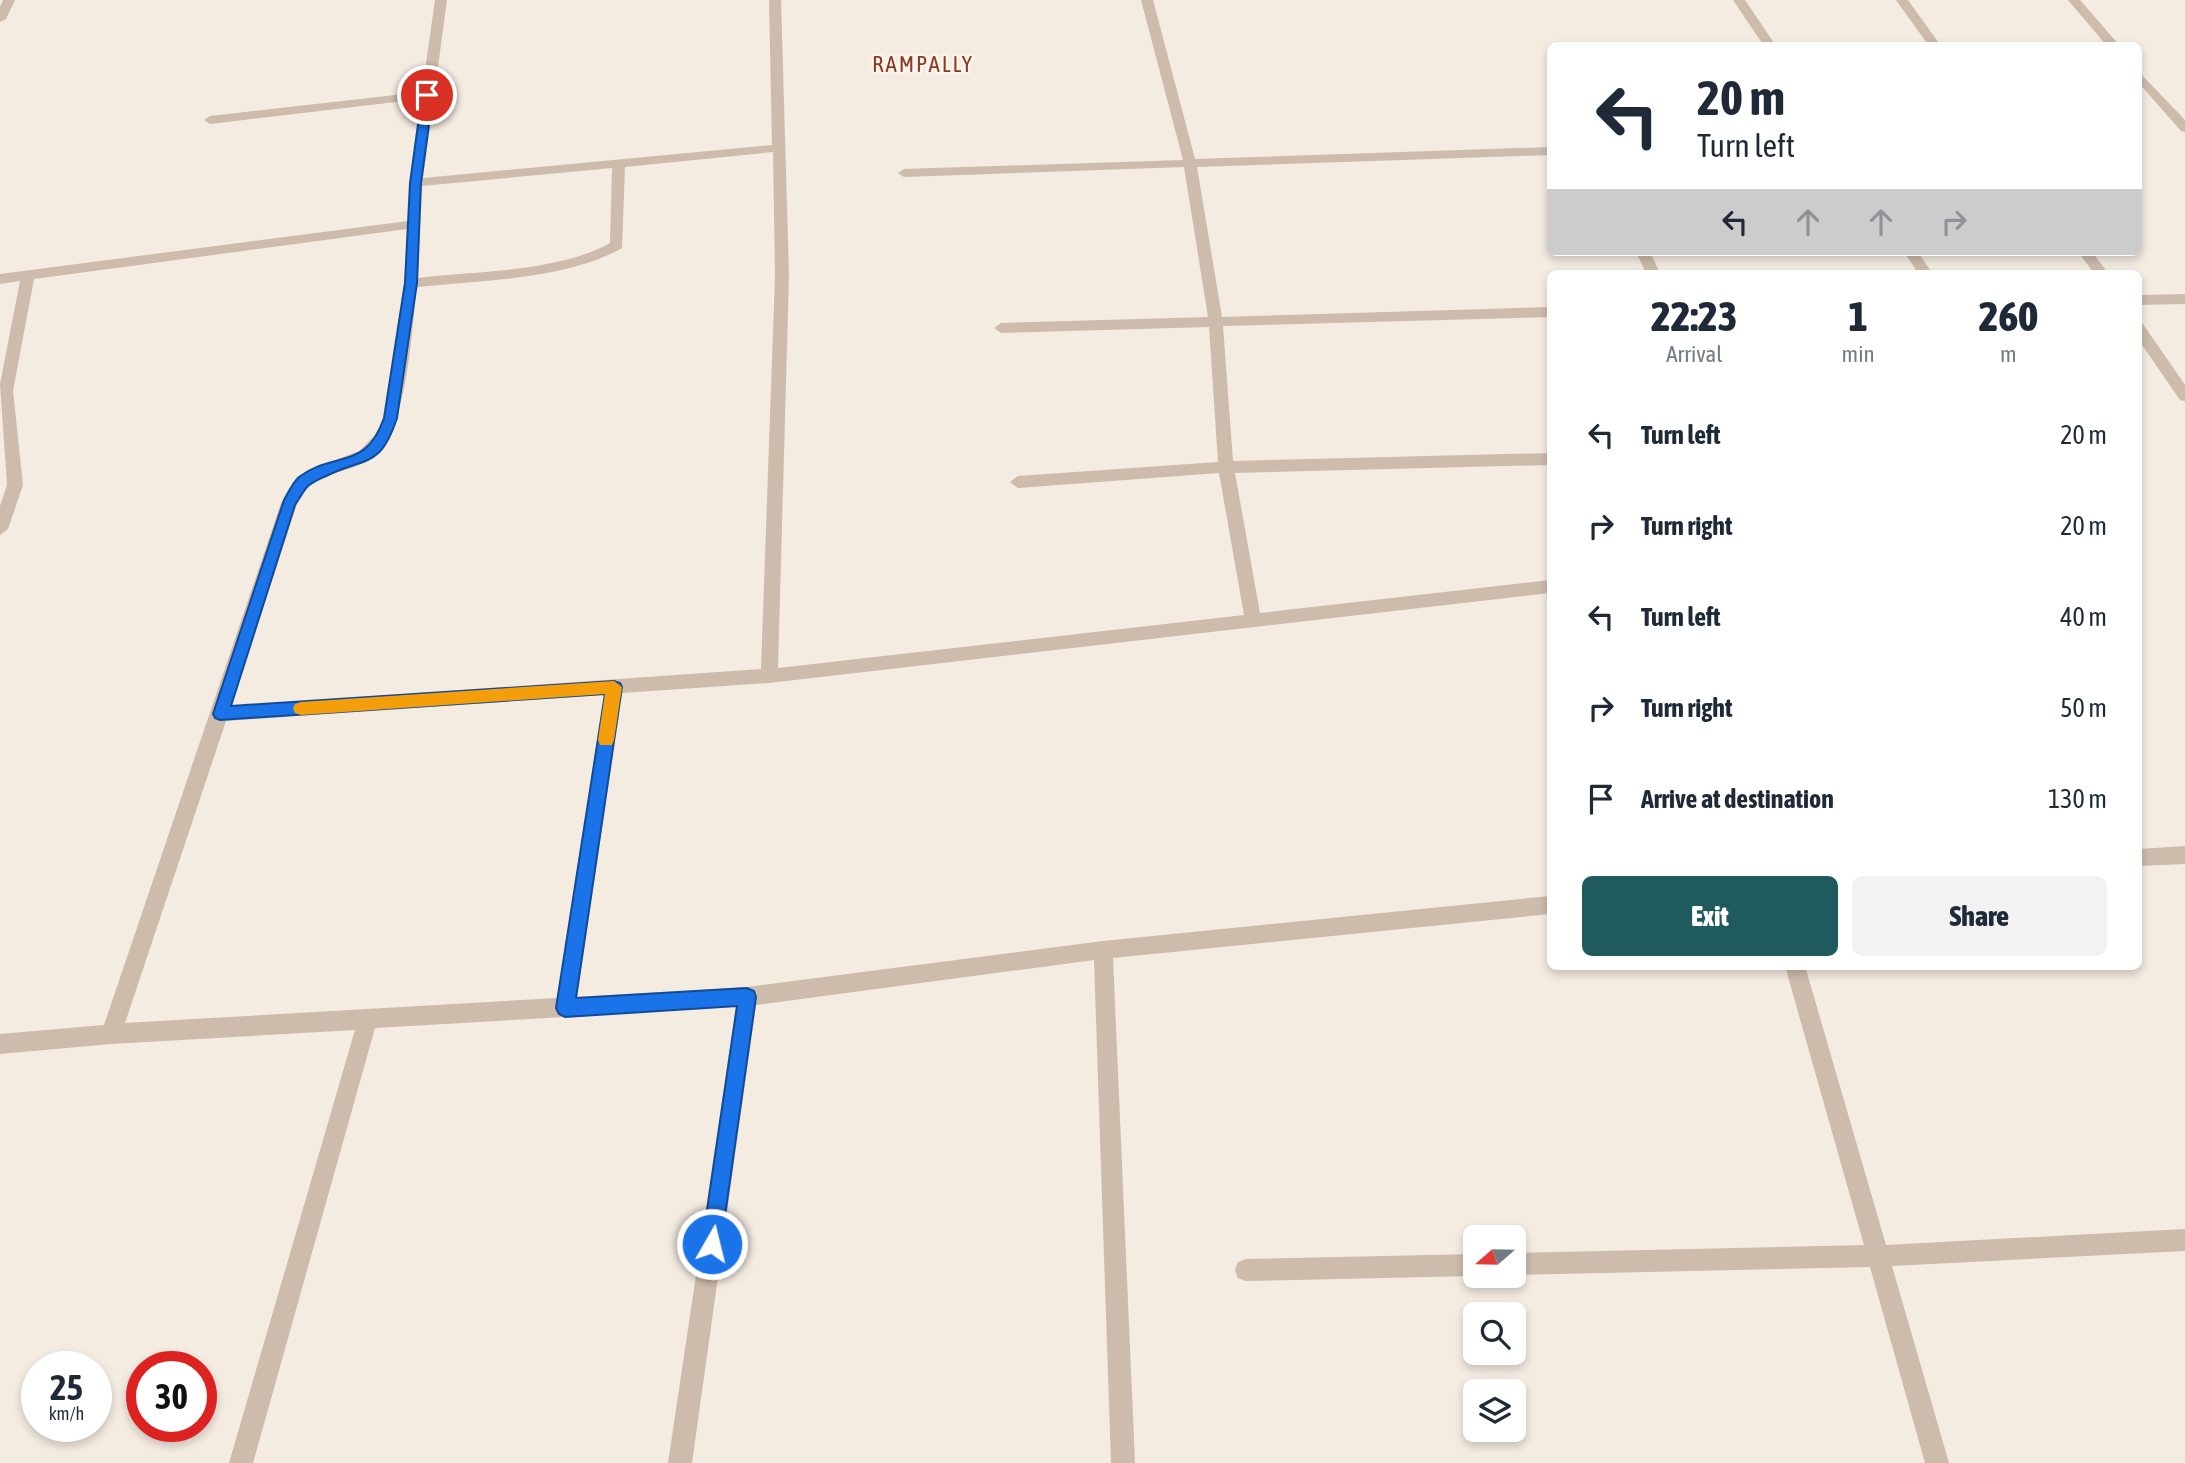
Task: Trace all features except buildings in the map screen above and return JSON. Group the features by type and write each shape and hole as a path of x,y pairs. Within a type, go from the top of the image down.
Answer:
{"street":[{"path":"0,19 9,0"},
{"path":"111,1034 289,503 303,482 326,470 361,459 374,450 384,436 396,394 411,283 416,183 441,0"},
{"path":"769,676 782,275 775,0"},
{"path":"1147,0 1190,163 1216,322 1226,467 1253,621"},
{"path":"1739,0 1767,42"},
{"path":"1902,0 1932,42"},
{"path":"2074,0 2110,42"},
{"path":"2142,79 2185,128"},
{"path":"210,120 427,95"},
{"path":"416,183 778,148"},
{"path":"904,173 1547,151"},
{"path":"411,283 580,261 607,253 617,245 619,162"},
{"path":"0,279 414,224"},
{"path":"2088,256 2099,270"},
{"path":"0,529 15,485 6,391 28,275"},
{"path":"2142,300 2185,299"},
{"path":"1001,328 1547,312"},
{"path":"2142,333 2185,396"},
{"path":"1018,482 1226,467 1547,458"},
{"path":"220,714 769,676 1547,587"},
{"path":"565,1008 614,687"},
{"path":"2142,858 2185,855"},
{"path":"0,1044 111,1034 747,997 1103,950 1547,905"},
{"path":"1103,950 1123,1463"},
{"path":"1795,970 1937,1463"},
{"path":"680,1463 747,997"},
{"path":"240,1463 368,1019"},
{"path":"1526,1264 1878,1256 2185,1240"},
{"path":"1246,1270 1463,1265"}],"slow traffic":[{"path":"301,708 614,687 606,740"}],"district":[{"name":"RAMPALLY","path":"923,64"}],"route":[{"path":"427,95 416,183 411,283 391,418 384,436 374,450 361,459 326,470 303,482 289,503 220,714 614,687 565,1008 747,997 712,1244"}]}
